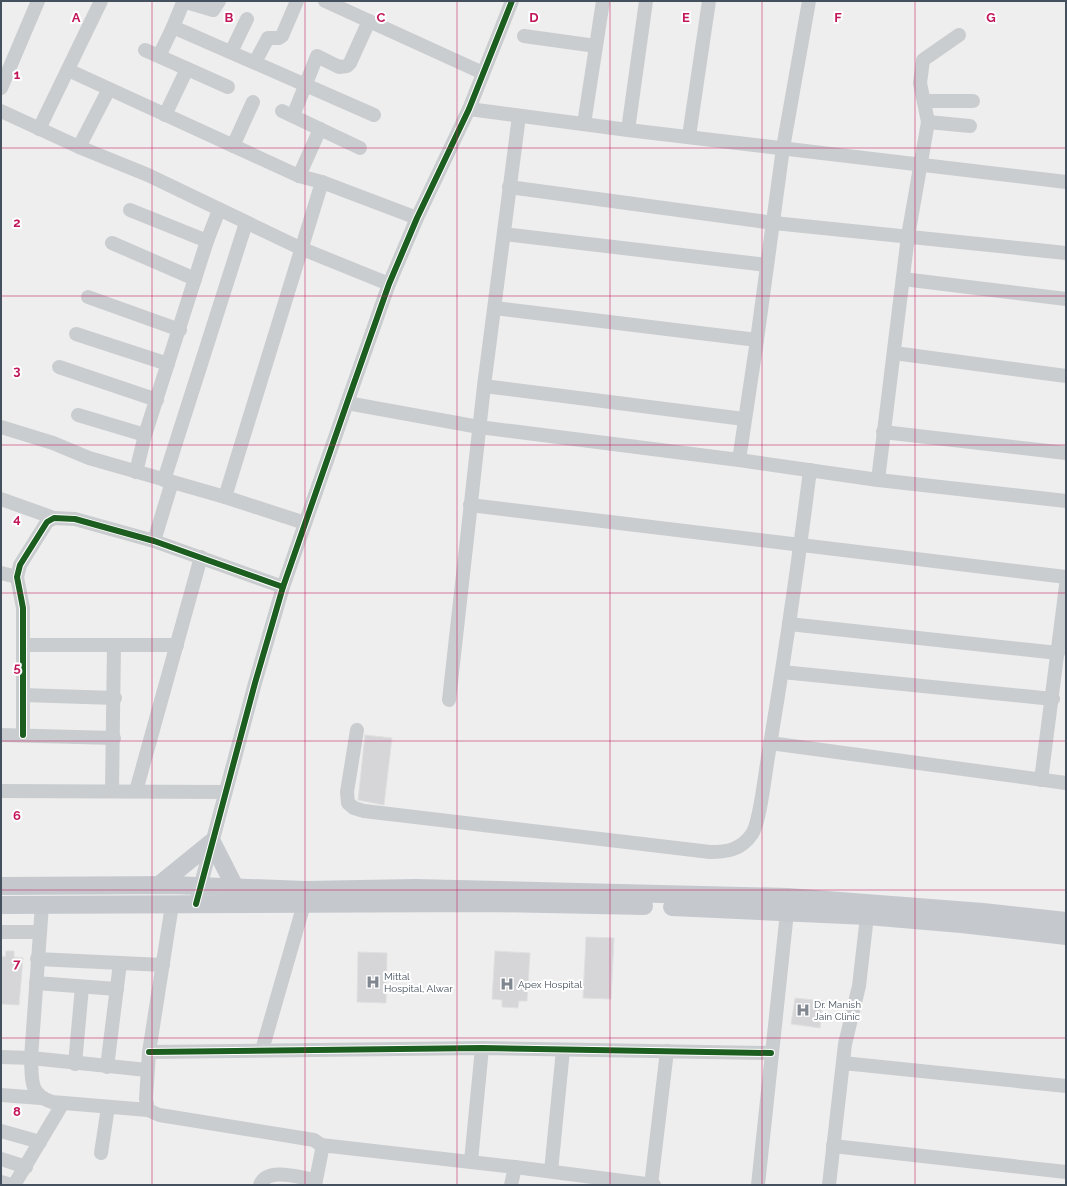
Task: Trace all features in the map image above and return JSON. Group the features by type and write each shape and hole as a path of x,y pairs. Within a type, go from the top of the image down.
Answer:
{"main road":[{"path":"159,885 212,842 235,887"},
{"path":"1,886 159,885 306,890 415,888 588,891 1010,922 1066,936"},
{"path":"1,905 569,904 717,908 788,905 867,916 1010,922 1066,920"}],"street":[{"path":"1,88 38,1"},
{"path":"39,129 101,1"},
{"path":"159,56 182,5 186,2 213,10 219,1"},
{"path":"255,62 268,38 279,38 282,36 297,1"},
{"path":"325,1 483,74"},
{"path":"196,904 225,792 283,587 305,523 389,284 417,218 469,109 512,1"},
{"path":"584,124 603,1"},
{"path":"628,130 646,1"},
{"path":"688,136 709,1"},
{"path":"739,460 744,419 758,340 783,148 809,1"},
{"path":"231,52 247,19"},
{"path":"360,148 287,113 306,84 317,56 339,66 347,66 350,63 369,21"},
{"path":"173,27 374,115"},
{"path":"878,480 908,236 928,122 920,83 923,60 959,35"},
{"path":"524,36 596,46"},
{"path":"145,50 228,87"},
{"path":"165,114 187,68"},
{"path":"68,70 300,176 322,182 417,218"},
{"path":"79,147 109,89"},
{"path":"924,101 973,101"},
{"path":"233,146 253,102"},
{"path":"469,109 628,130 1066,182"},
{"path":"1,111 79,147 148,175 300,248 389,284"},
{"path":"449,700 484,386 509,187 520,116"},
{"path":"928,122 970,126"},
{"path":"300,176 320,129"},
{"path":"225,497 300,248 322,182"},
{"path":"509,187 774,223 1066,253"},
{"path":"130,210 207,241"},
{"path":"136,472 145,435 180,330 207,241 219,210"},
{"path":"154,541 168,481 246,223"},
{"path":"504,234 767,265"},
{"path":"112,243 195,279"},
{"path":"903,279 1066,299"},
{"path":"88,297 180,330"},
{"path":"495,308 758,340"},
{"path":"76,334 168,364"},
{"path":"894,353 1066,376"},
{"path":"59,367 157,400"},
{"path":"484,386 744,419"},
{"path":"347,403 479,428 739,460 878,480 1066,501"},
{"path":"78,416 145,435"},
{"path":"1,427 53,443 89,458 225,497 305,523"},
{"path":"883,432 1066,453"},
{"path":"357,730 347,792 348,803 354,808 364,811 394,816 710,852 728,852 742,845 753,833 759,809 801,546 810,470"},
{"path":"1,499 54,518 75,518 154,541 283,587"},
{"path":"470,506 1066,578"},
{"path":"23,735 22,597 17,576 20,565 41,529 47,522 54,518"},
{"path":"136,791 202,557"},
{"path":"1,572 17,576"},
{"path":"1041,780 1053,699 1066,586"},
{"path":"789,624 1058,653"},
{"path":"112,792 114,738 114,645"},
{"path":"23,646 177,645"},
{"path":"782,672 1053,699"},
{"path":"23,695 114,698"},
{"path":"1,735 114,738"},
{"path":"770,743 1066,784"},
{"path":"1,792 225,792"},
{"path":"262,1050 304,904"},
{"path":"41,1098 37,1094 33,1085 30,1058 42,905"},
{"path":"148,1110 146,1098 149,1052 172,905"},
{"path":"758,1185 788,905"},
{"path":"829,1185 845,1044 859,986 867,916"},
{"path":"1,932 39,932"},
{"path":"37,959 163,965"},
{"path":"107,1067 120,963"},
{"path":"36,983 117,989"},
{"path":"75,1064 82,987"},
{"path":"149,1052 482,1048 771,1053"},
{"path":"472,1162 482,1048"},
{"path":"551,1171 563,1050"},
{"path":"1,1094 41,1098 63,1103 148,1110 159,1115 314,1140 321,1145 551,1171 573,1180 652,1185 667,1051"},
{"path":"1,1057 30,1058 75,1064 147,1070"},
{"path":"843,1063 1066,1086"},
{"path":"14,1185 63,1103"},
{"path":"101,1153 108,1107"},
{"path":"1,1131 40,1142"},
{"path":"260,1185 266,1177 273,1174 316,1182 322,1155 321,1145"},
{"path":"833,1146 1066,1172"},
{"path":"1,1159 26,1167"},
{"path":"511,1185 515,1167"},
{"path":"1,1182 11,1185"}],"building":[{"path":"365,735 392,738 384,805 358,800"},
{"path":"586,937 614,938 611,999 583,998"},
{"path":"6,951 14,951 14,957 23,958 19,1005 1,1004 1,956 5,957"},
{"path":"495,951 530,953 527,1001 519,1001 518,1008 502,1007 502,1000 492,999"},
{"path":"358,952 387,953 386,1003 357,1002"},
{"path":"795,998 823,1001 820,1028 791,1024"}],"cycle path":[{"path":"196,904 255,683 283,587 347,403 389,284 417,218 469,109 512,1"},
{"path":"23,735 23,608 17,577 20,565 47,522 54,518 75,519 154,541 283,587"},
{"path":"149,1052 482,1048 771,1053"}],"place":[{"name":"Mittal Hospital, Alwar","path":"373,982"},
{"name":"Apex Hospital","path":"507,984"},
{"name":"Dr. Manish Jain Clinic","path":"803,1010"}]}
